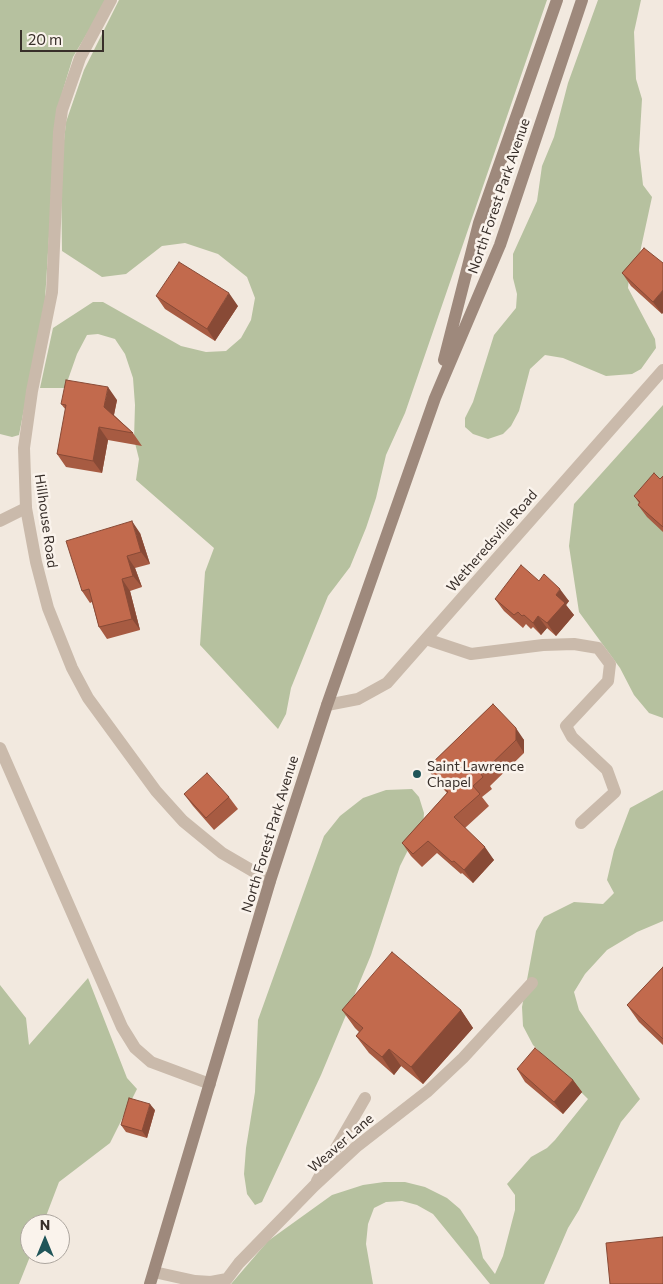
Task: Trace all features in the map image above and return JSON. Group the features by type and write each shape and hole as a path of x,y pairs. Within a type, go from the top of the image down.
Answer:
{"main road":[{"name":"North Forest Park Avenue","path":"434,398 479,223 557,0"},
{"name":"North Forest Park Avenue","path":"152,1278 270,881 327,705 434,398 500,245 582,0"}],"street":[{"name":"Hillhouse Road","path":"111,0 80,58 62,110 58,152 52,292 32,391 24,448 26,508 36,562 48,608 72,668 88,698 156,791 182,821 222,852 270,881"},
{"name":"Wetheredsville Road","path":"327,705 358,699 387,683 663,370"},
{"path":"0,521 26,508"},
{"path":"426,639 471,654 542,645 574,644 598,648 610,664 608,681 566,726 572,737 607,770 615,792 581,823"},
{"path":"0,748 122,1027 135,1048 151,1062 210,1084"},
{"name":"Weaver Lane","path":"152,1278 211,1282 227,1279 239,1263 314,1186 356,1148 428,1091 463,1058 532,983"},
{"path":"314,1186 365,1098"}],"green space":[{"path":"0,0 107,0 73,57 57,110 45,300 19,435 12,437 0,434"},
{"path":"119,0 547,0 405,413 386,455 376,498 366,528 350,567 328,596 291,688 286,714 278,729 200,645 205,572 214,548 136,480 139,459 134,439 135,405 133,378 125,354 115,339 98,334 87,335 77,354 65,388 40,388 53,328 93,302 103,302 181,346 206,352 226,351 241,338 251,320 255,298 247,277 218,254 185,243 162,246 126,274 102,277 62,251 61,168 66,122 84,70"},
{"path":"598,0 641,0 634,32 636,79 642,99 639,150 643,185 652,197 639,257 629,277 628,288 655,339 656,348 641,369 632,374 606,376 563,358 545,355 530,369 519,411 511,426 503,434 488,439 473,434 465,427 465,418 473,402 494,335 516,308 517,294 513,278 513,254 537,201 542,166 554,137 568,83"},
{"path":"663,405 663,718 649,713 634,695 620,668 579,612 569,546 574,504"},
{"path":"412,789 419,797 424,813 423,827 411,844 400,866 371,955 321,1075 262,1202 255,1205 247,1194 244,1174 255,1092 258,1020 324,836 340,816 363,798 386,790"},
{"path":"663,790 663,921 637,932 607,950 585,974 574,992 579,1010 640,1099 621,1122 579,1210 568,1228 544,1284 490,1284 433,1214 417,1205 402,1201 386,1202 374,1208 368,1224 366,1244 373,1284 231,1284 268,1241 332,1195 363,1185 384,1182 405,1182 425,1187 447,1198 460,1209 470,1224 478,1237 483,1258 495,1274 503,1256 515,1210 515,1195 507,1184 531,1157 547,1148 555,1140 588,1099 533,1045 523,1026 522,1007 536,931 544,917 574,902 603,904 614,893 607,880 614,850 630,808"},
{"path":"88,978 127,1078 137,1089 110,1143 59,1182 47,1214 20,1214 20,1264 27,1264 19,1284 0,1284 0,985 26,1018 29,1045"}],"building":[{"path":"644,248 663,263 663,290 653,302 622,273"},
{"path":"179,262 229,293 207,329 156,296"},
{"path":"66,380 108,387 104,407 133,433 99,427 93,461 57,454 66,405 61,404"},
{"path":"654,473 660,479 663,476 663,527 638,505 640,502 634,496"},
{"path":"132,521 141,552 127,556 133,576 122,579 132,619 99,627 89,589 82,591 66,541"},
{"path":"521,565 539,581 544,574 560,589 556,595 565,603 547,623 538,616 533,623 518,612 514,615 495,599"},
{"path":"493,704 516,728 516,740 481,774 483,777 473,786 480,794 454,817 485,847 464,870 428,841 413,854 402,843 448,792 427,768"},
{"path":"207,773 229,797 206,818 184,794"},
{"path":"392,952 461,1010 411,1067 389,1049 382,1057 356,1036 363,1028 342,1010"},
{"path":"663,967 663,1039 627,1005"},
{"path":"535,1048 573,1080 554,1102 517,1069"},
{"path":"129,1098 150,1104 142,1131 121,1125"},
{"path":"663,1237 663,1284 610,1284 606,1243"}],"place":[{"name":"Saint Lawrence Chapel","path":"417,774"}]}
